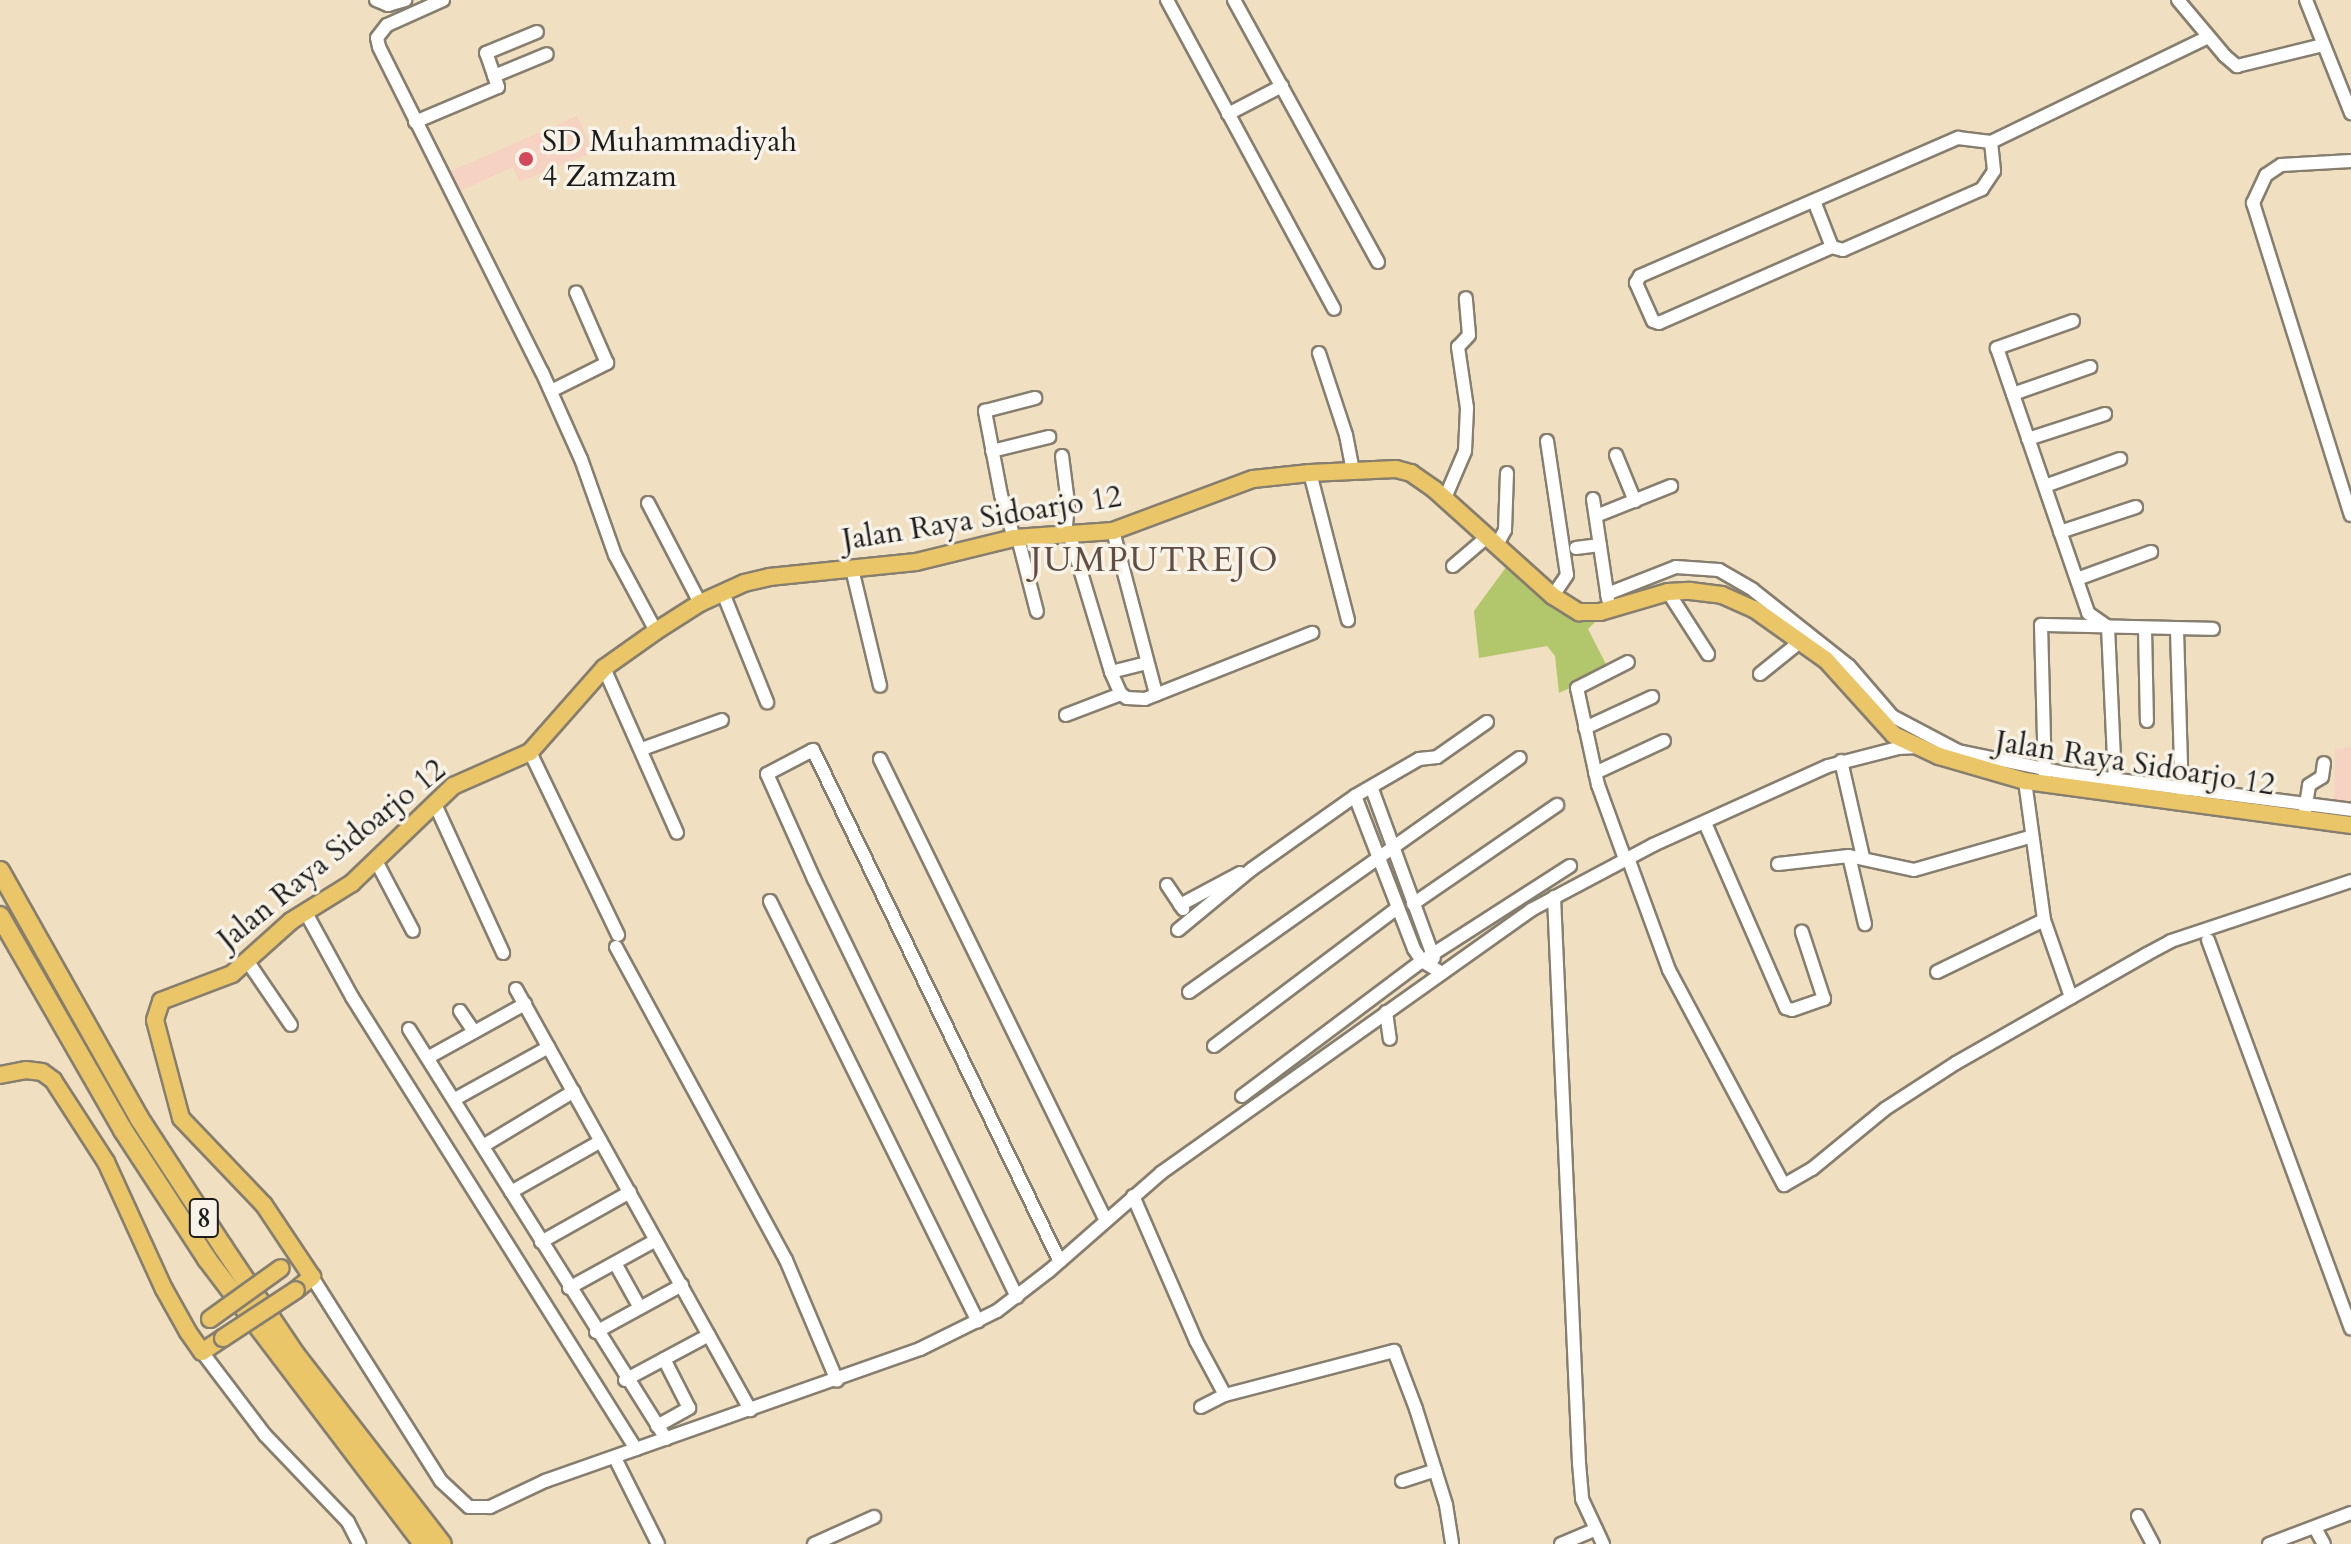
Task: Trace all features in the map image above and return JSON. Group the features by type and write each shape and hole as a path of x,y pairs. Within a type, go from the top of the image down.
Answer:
{"highway":[{"name":"8","path":"0,871 139,1118 223,1247 295,1354 442,1544"},
{"name":"8","path":"0,916 123,1130 207,1259 423,1544"}],"main road":[{"name":"Jalan Raya Sidoarjo 12","path":"312,1277 264,1205 181,1118 155,1020 156,1010 165,998 232,974 283,928 352,883 434,802 461,782 530,752 604,668 652,625 723,593 769,577 916,562 1013,532 1113,531 1253,479 1310,473 1352,464 1403,470 1448,494 1584,613 1608,601 1668,592 1690,591 1737,600 1801,641 1864,692 1882,725 1918,747 1965,765 2025,781 2045,777 2305,810 2351,825"},
{"path":"0,1075 26,1070 42,1072 53,1080 106,1162 164,1289 202,1352 312,1277"},
{"path":"188,1332 297,1256"}],"street":[{"path":"376,0 388,5 405,0"},
{"path":"443,0 387,25 377,38 415,122 551,391 581,459 615,555 652,625"},
{"path":"1167,0 1334,309"},
{"path":"1234,0 1378,262"},
{"path":"2178,0 2231,62 2241,67 2323,45"},
{"path":"2306,0 2351,113"},
{"path":"415,122 498,87 494,76 486,53 532,34 542,56 494,76"},
{"path":"1991,142 1994,171 1982,189 1843,250 1832,247 1659,323 1653,321 1636,283 1640,276 1958,138 1991,142 2208,37"},
{"path":"1228,114 1282,86"},
{"path":"2351,165 2281,165 2266,175 2253,203 2351,515"},
{"path":"1814,201 1832,247"},
{"path":"551,391 607,363 576,292"},
{"path":"1448,494 1465,451 1467,408 1458,347 1469,335 1466,298"},
{"path":"2073,321 1997,348 2088,613 2108,627"},
{"path":"1319,353 1352,464"},
{"path":"2013,394 2090,367"},
{"path":"1035,398 985,409 992,451 1037,612"},
{"path":"2028,439 2105,414"},
{"path":"992,451 1049,437"},
{"path":"1547,441 1567,575 1557,591"},
{"path":"1616,455 1635,501"},
{"path":"1062,456 1068,503 1067,531 1111,672 1121,694 1134,700 1156,694 1312,633"},
{"path":"2045,486 2120,459"},
{"path":"1310,473 1348,620"},
{"path":"1453,566 1498,539 1507,473"},
{"path":"1596,516 1671,486"},
{"path":"1593,499 1608,601 1676,567 1719,570 1760,595 1849,666 1864,692 1892,716 1942,744 2045,777 2115,780 2182,793 2177,630"},
{"path":"648,503 700,603"},
{"path":"2060,532 2136,507"},
{"path":"1113,531 1156,694"},
{"path":"1576,548 1600,545"},
{"path":"2077,579 2151,552"},
{"path":"852,569 880,686"},
{"path":"1668,592 1708,654"},
{"path":"723,593 767,702"},
{"path":"2045,777 2040,627 2044,623 2145,629 2213,629"},
{"path":"2108,627 2115,780"},
{"path":"2145,629 2147,721"},
{"path":"1760,674 1801,641"},
{"path":"1628,662 1577,688 1595,773 1669,970 1784,1185 1812,1169 1885,1109 2009,1031 2171,941 2351,881"},
{"path":"1111,672 1147,663"},
{"path":"604,668 677,833"},
{"path":"1066,715 1121,694"},
{"path":"1585,728 1652,697"},
{"path":"642,749 722,720"},
{"path":"1178,930 1252,869 1355,796 1372,789 1419,759 1437,757 1487,722"},
{"path":"1595,773 1664,741"},
{"path":"312,1277 418,1448 459,1501 469,1507 490,1507 545,1481 837,1381 920,1349 978,1321 1017,1297 1133,1196 1386,1012 1433,963 1627,858 1841,761 1898,748 1918,747"},
{"path":"1017,1297 820,892 767,774 813,750 1060,1262"},
{"path":"530,752 617,941 786,1260 837,1381"},
{"path":"1189,992 1379,854 1519,758"},
{"path":"880,759 1106,1221"},
{"path":"1841,761 1865,924"},
{"path":"2324,763 2322,777 2309,785 2305,810 2351,810"},
{"path":"2025,781 2030,837 2044,920 2071,997"},
{"path":"1372,789 1433,963"},
{"path":"1355,796 1408,938 1433,963"},
{"path":"434,802 503,953"},
{"path":"1413,904 1557,805"},
{"path":"1705,823 1786,1008 1792,1010 1824,997 1802,932"},
{"path":"1778,864 1856,856 1914,870 2030,837"},
{"path":"375,859 413,931"},
{"path":"1242,1096 1570,866"},
{"path":"1180,905 1252,869"},
{"path":"1167,885 1190,921"},
{"path":"1554,897 1579,1463 1582,1499 1603,1544"},
{"path":"770,901 978,1321"},
{"path":"1214,1046 1397,908"},
{"path":"306,913 367,1023 636,1449"},
{"path":"1937,972 2044,920"},
{"path":"2208,940 2351,1328"},
{"path":"248,962 291,1025"},
{"path":"516,989 750,1410"},
{"path":"429,1057 525,1004"},
{"path":"460,1011 474,1032"},
{"path":"1386,1012 1390,1039"},
{"path":"409,1029 455,1099 625,1380 666,1439"},
{"path":"455,1099 549,1047"},
{"path":"483,1146 574,1091"},
{"path":"511,1192 601,1141"},
{"path":"541,1242 630,1192"},
{"path":"1133,1196 1196,1341 1225,1395"},
{"path":"569,1288 656,1240"},
{"path":"615,1263 640,1308"},
{"path":"596,1332 682,1285"},
{"path":"625,1380 709,1335"},
{"path":"1201,1407 1225,1395 1394,1351 1446,1505 1452,1544"},
{"path":"202,1352 265,1435 348,1522 359,1544"},
{"path":"657,1426 689,1408 664,1359"},
{"path":"615,1458 658,1544"},
{"path":"1402,1481 1435,1470"},
{"path":"2269,1544 2351,1513"},
{"path":"2138,1516 2153,1544"},
{"path":"823,1542 874,1517"},
{"path":"2315,1528 2324,1544"},
{"path":"1561,1544 1596,1529"}],"shaded area":[{"name":"SD Muhammadiyah 4 Zamzam","path":"577,116 594,152 519,182 513,167 460,191 451,171"},
{"path":"2351,747 2351,802 2334,801 2335,749"}],"green space":[{"path":"1512,559 1581,617 1597,620 1588,629 1609,670 1559,693 1555,656 1547,646 1479,658 1474,611"}],"place":[{"name":"SD Muhammadiyah 4 Zamzam","path":"526,159"}],"district":[{"name":"JUMPUTREJO","path":"1155,561"}]}
